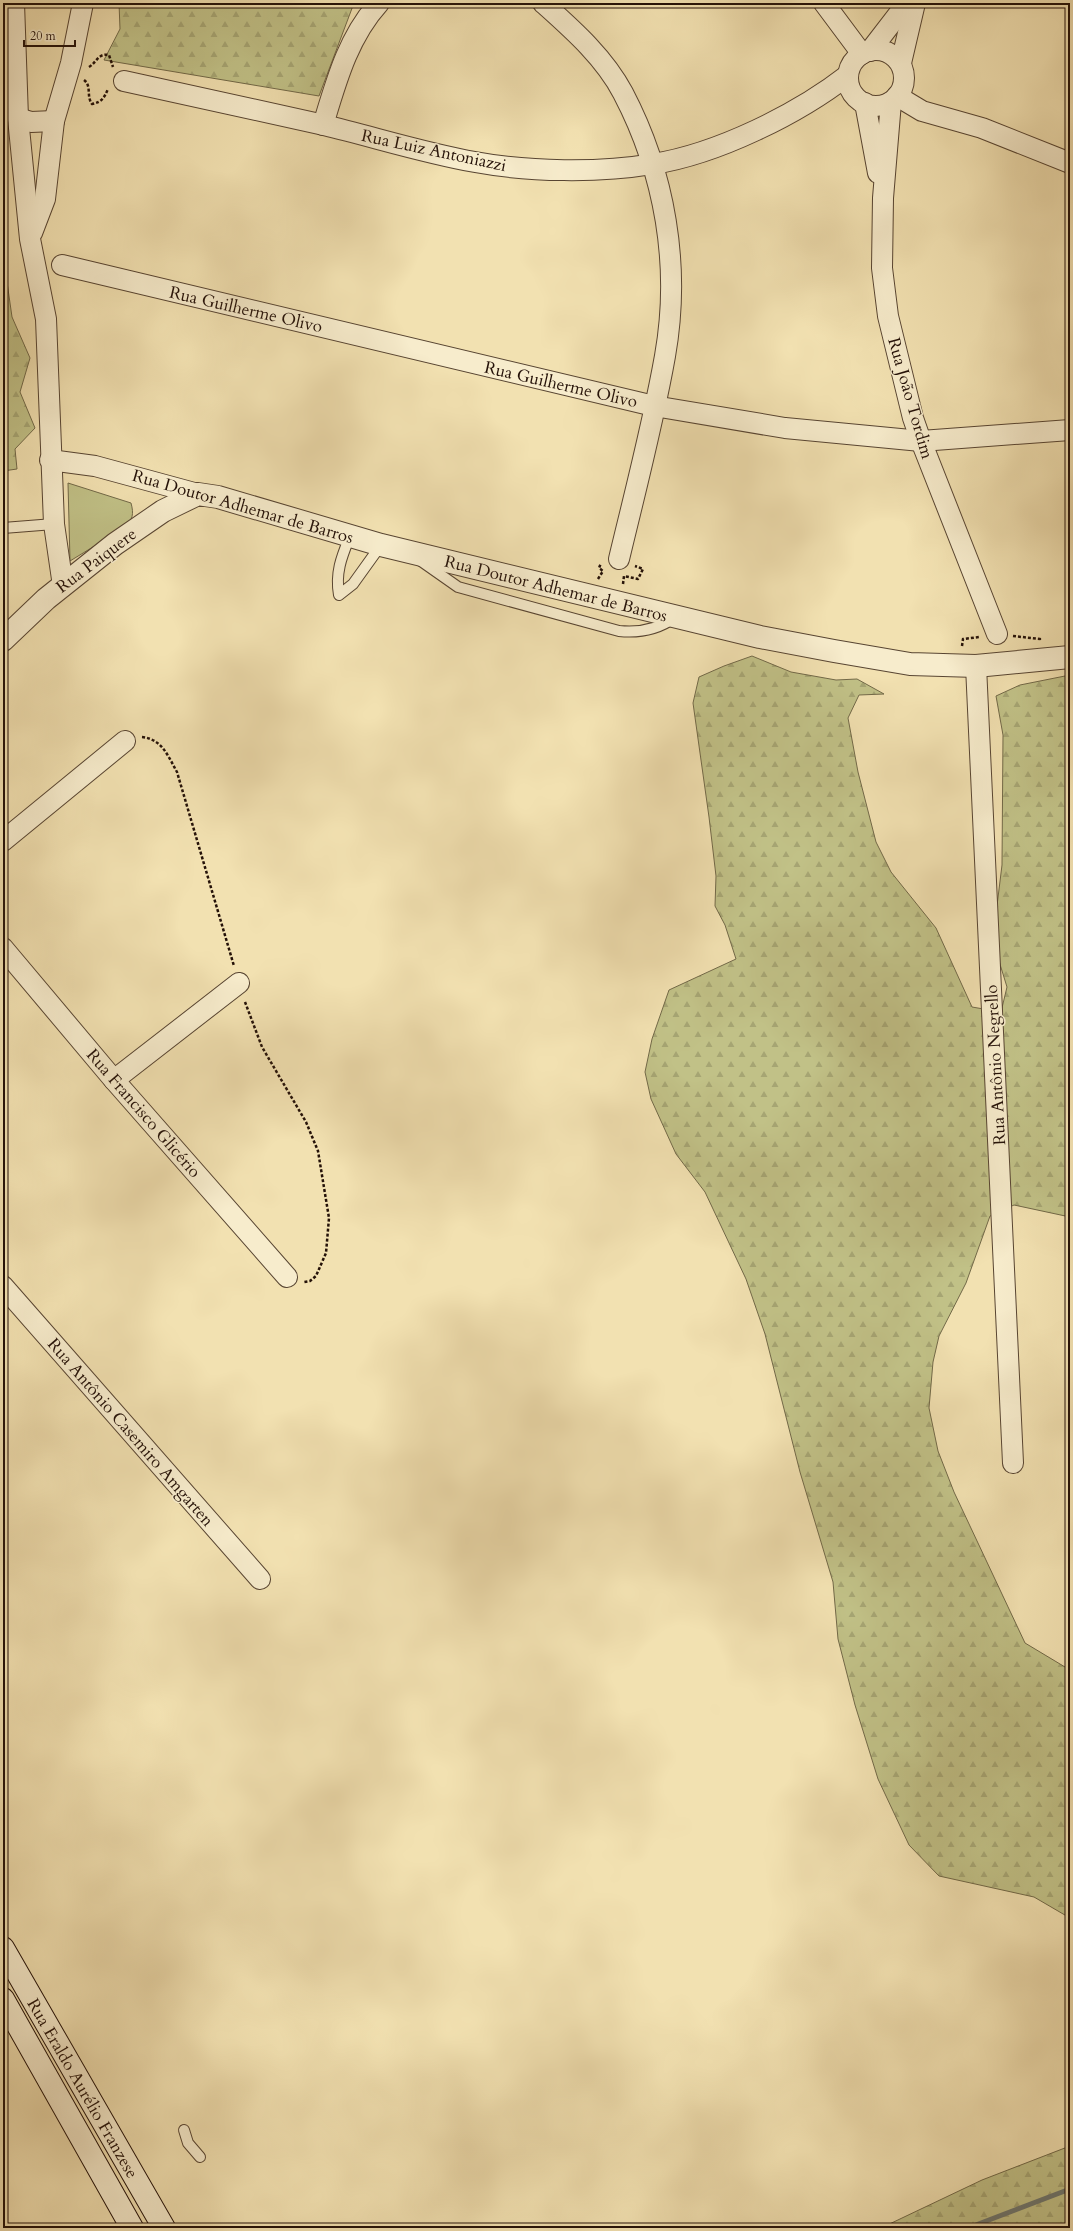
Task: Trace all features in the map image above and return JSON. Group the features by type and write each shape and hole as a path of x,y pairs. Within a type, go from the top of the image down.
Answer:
{"street":[{"path":"14,3 18,118 30,239 46,319 50,460 54,524 62,586"},
{"path":"30,239 45,198 54,121 70,68 83,3"},
{"path":"323,125 341,68 360,29 379,3"},
{"path":"543,3 577,33 602,62 623,92 653,164 662,199 671,251 672,275 666,355 619,559"},
{"path":"824,3 866,52 888,52 900,63"},
{"path":"907,3 866,52 851,65 848,75 852,92 865,103 874,106 894,99 922,110 982,128 1070,163"},
{"path":"894,99 904,80 900,63 915,3"},
{"name":"Rua Luiz Antoniazzi","path":"128,82 323,125 475,162 534,170 592,169 653,164 694,154 763,125 822,96 848,75"},
{"name":"Rua João Tordim","path":"894,99 883,198 882,268 888,316 920,441 997,634"},
{"name":"Rua João Tordim","path":"865,103 883,198"},
{"path":"18,118 31,122 54,121"},
{"name":"Rua Guilherme Olivo","path":"62,265 654,406 785,428 920,441 1070,430"},
{"name":"Rua Doutor Adhemar de Barros","path":"50,460 95,466 198,494 218,497 412,553 760,637 910,664 971,666 1070,656"},
{"name":"Rua Paiquere","path":"3,640 37,607 115,544 163,511 198,494"},
{"name":"Rua Antônio Negrello","path":"971,666 1013,1463"},
{"path":"3,840 125,741"},
{"name":"Rua Francisco Glicério","path":"3,948 114,1080 286,1276"},
{"path":"114,1080 239,983"},
{"name":"Rua Antônio Casemiro Amgarten","path":"3,1286 260,1579"},
{"name":"Rua Eraldo Aurélio Franzese","path":"3,1948 164,2228"},
{"name":"Rua Eraldo Aurélio Franzese","path":"3,1999 132,2228"}],"lane":[{"path":"3,528 54,524"},
{"path":"350,536 338,567 336,580 339,594 353,584 381,545"},
{"path":"412,553 458,587 619,631 633,632 649,630 665,624 676,616"},
{"path":"184,2130 188,2144 200,2157"}],"path":[{"path":"70,68 89,67 100,56 110,55 114,70 128,82"},
{"path":"70,68 87,82 89,87 88,99 92,104 99,103 103,99 108,88 128,82"},
{"path":"588,595 603,571 599,568 603,558 619,559 643,569 638,579 624,576 622,603"},
{"path":"971,666 970,649 962,648 963,639 997,634"},
{"path":"125,741 143,737 154,740 164,748 176,772 239,983 262,1047 306,1122 318,1151 325,1185 329,1218 326,1253 316,1276 310,1281 303,1283 286,1276"}],"green space":[{"path":"119,3 354,3 319,96 104,60 120,29"},
{"path":"3,254 12,317 30,358 20,392 35,428 15,449 17,469 3,471"},
{"path":"68,483 131,503 132,510 132,517 124,528 70,561"},
{"path":"752,656 791,672 836,680 857,679 884,694 859,695 848,718 858,772 876,842 891,872 936,928 972,1007 1001,1012 1007,987 999,961 995,922 1002,865 1003,735 996,696 1020,685 1070,675 1070,1217 1014,1205 990,1216 966,1283 939,1336 933,1362 929,1408 938,1451 954,1492 1025,1643 1070,1670 1070,1918 1034,1897 939,1876 909,1845 878,1779 855,1705 838,1639 833,1582 800,1472 765,1334 746,1279 705,1192 676,1154 651,1099 645,1072 652,1039 669,990 736,959 725,925 715,906 716,876 693,703 699,677"},
{"path":"1070,2146 1070,2228 881,2228 982,2180"}],"waterway":[{"path":"968,2228 1070,2189"}]}
